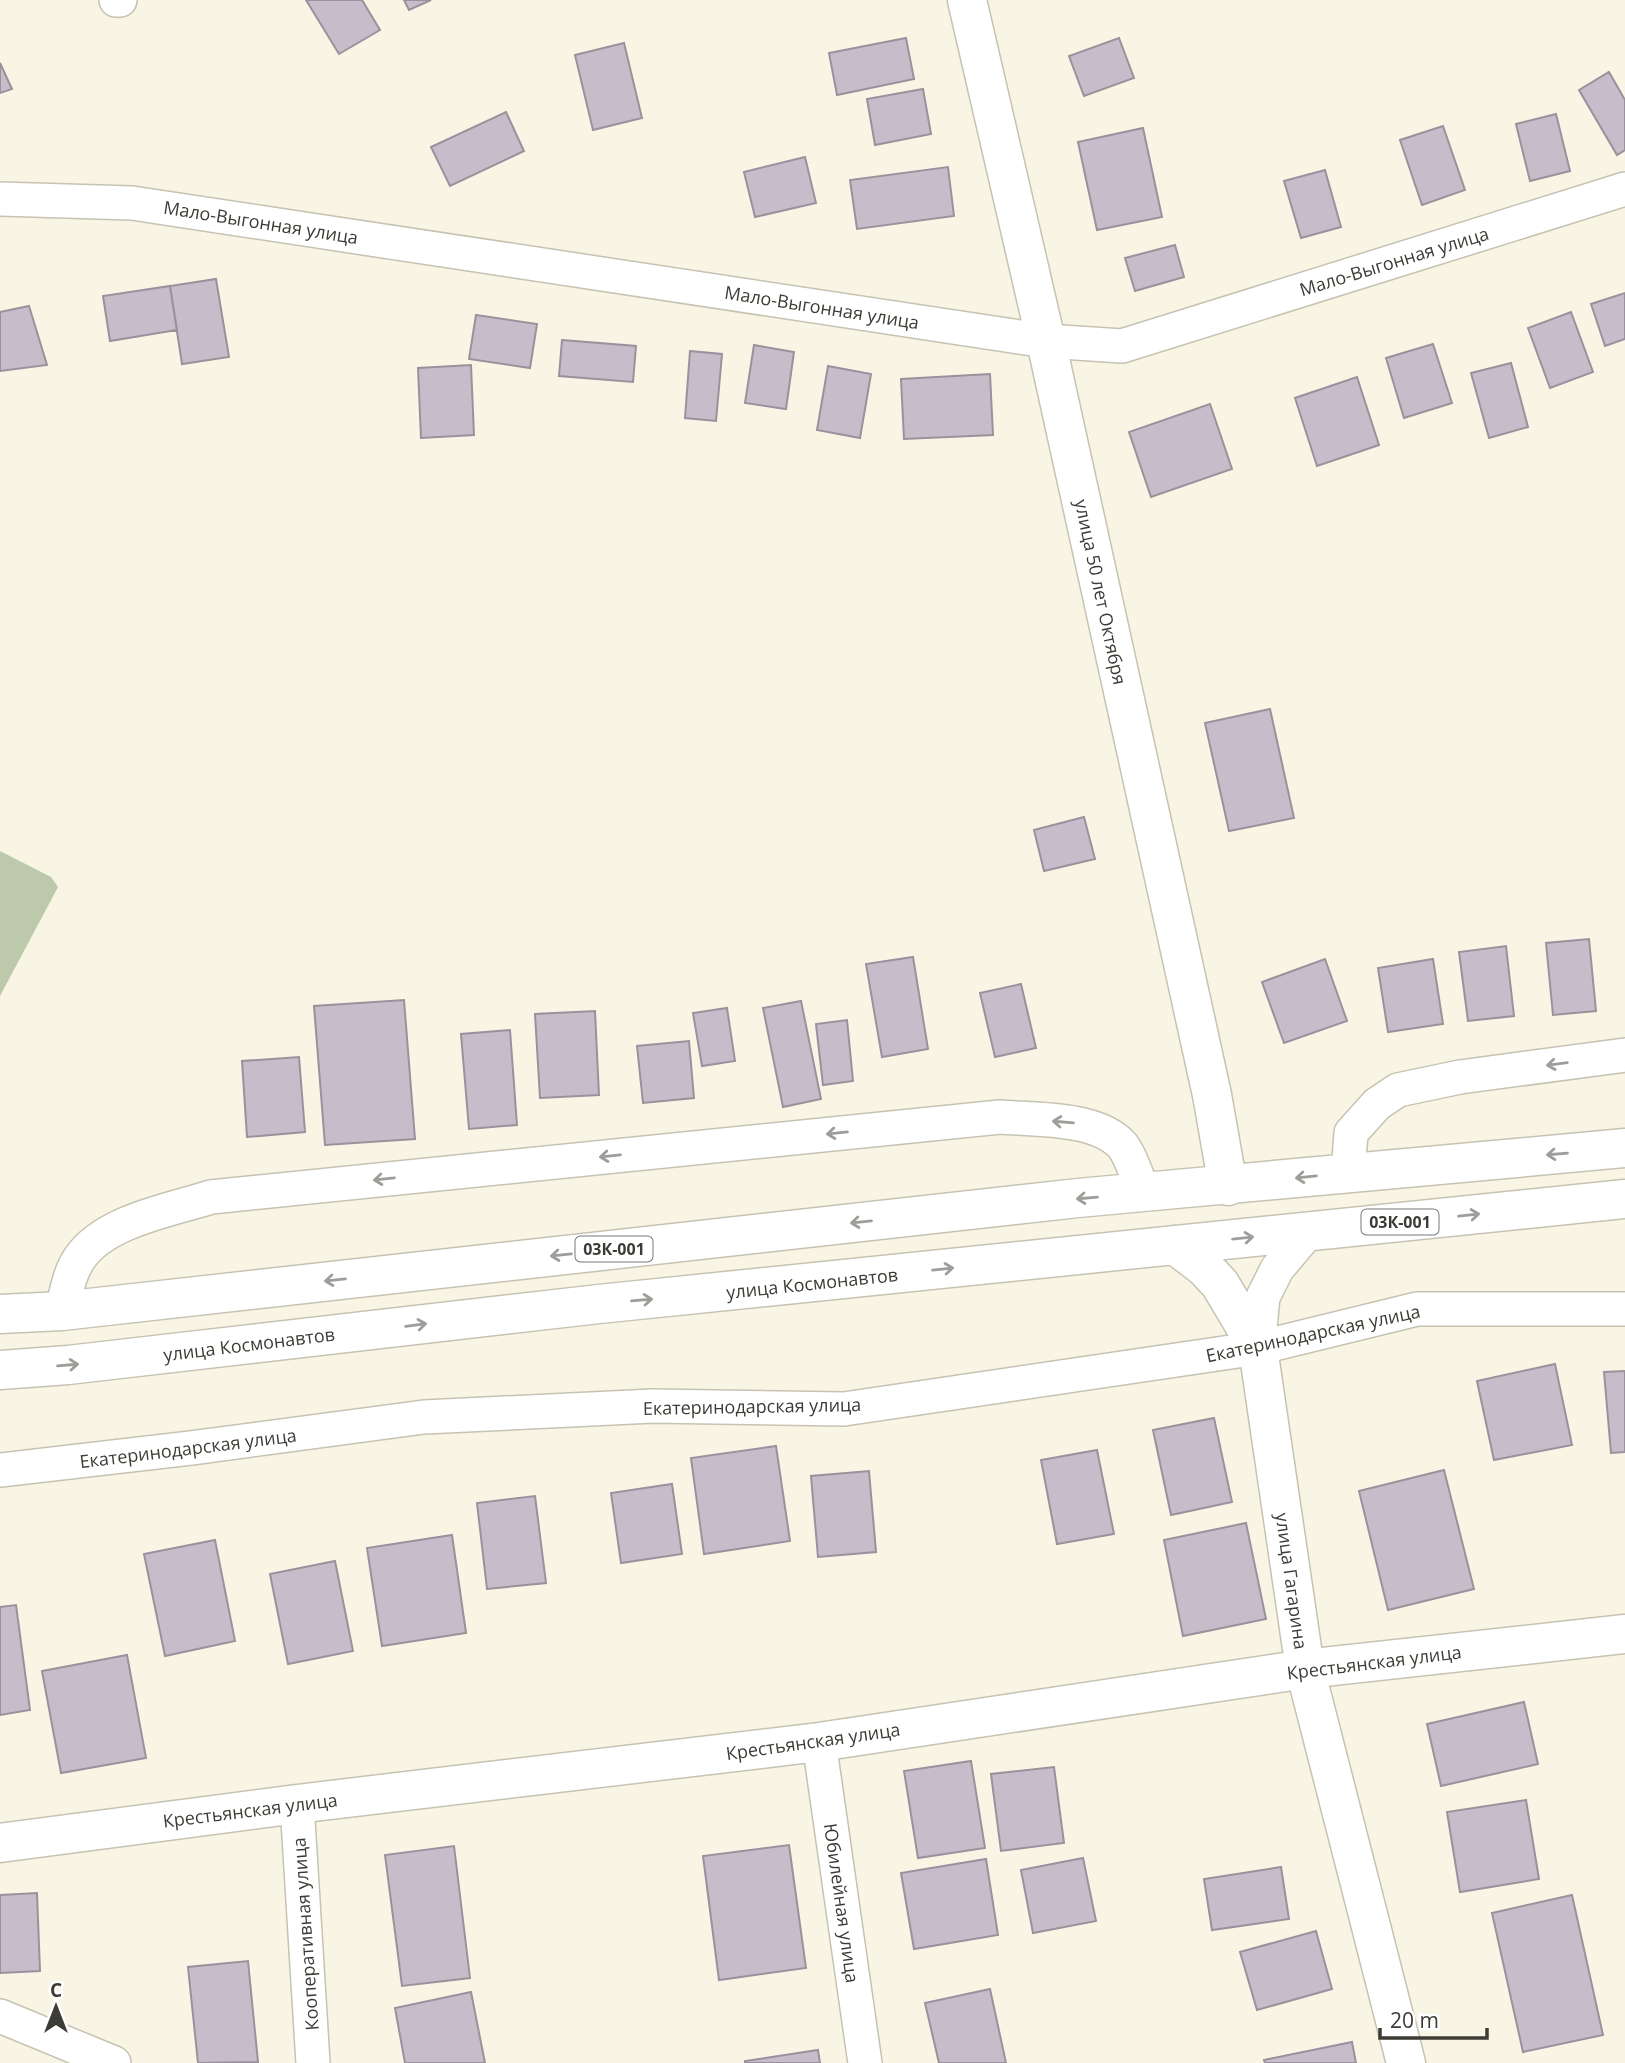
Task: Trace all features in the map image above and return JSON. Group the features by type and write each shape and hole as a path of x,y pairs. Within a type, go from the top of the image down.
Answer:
{"main road":[{"name":"улица 50 лет Октября","path":"967,0 1046,341 1212,1095 1228,1186"},
{"name":"03К-001","path":"0,1314 62,1311 1078,1198 1625,1148"},
{"name":"улица Космонавтов","path":"0,1370 82,1364 599,1304 1625,1199"},
{"name":"улица Гагарина","path":"1175,1245 1204,1267 1220,1284 1258,1348 1305,1670 1406,2063"},
{"name":"Крестьянская улица","path":"0,1843 297,1804 818,1742 1305,1670 1625,1634"}],"street":[{"name":"Мало-Выгонная улица","path":"0,200 132,203 1046,341 1122,346 1625,189"},
{"path":"1348,1172 1351,1133 1377,1104 1398,1090 1460,1077 1625,1055"},
{"path":"62,1311 78,1260 95,1241 121,1226 211,1196 1000,1117 1075,1123 1099,1130 1122,1144 1144,1193"},
{"path":"1258,1348 1263,1297 1277,1269 1309,1231"},
{"name":"Екатеринодарская улица","path":"0,1470 424,1417 653,1406 844,1409 1258,1348 1417,1309 1625,1309"},
{"name":"Юбилейная улица","path":"818,1742 865,2063"},
{"name":"Кооперативная улица","path":"297,1804 313,2063"},
{"path":"0,2016 114,2063"}],"green space":[{"path":"0,851 51,877 58,887 0,996"}],"building":[{"path":"306,0 362,0 380,30 339,54"},
{"path":"404,0 431,0 409,10"},
{"path":"906,38 914,79 837,95 829,53"},
{"path":"1119,38 1134,78 1084,96 1069,56"},
{"path":"624,43 642,118 593,130 575,55"},
{"path":"0,63 12,89 0,93"},
{"path":"1609,72 1625,100 1625,150 1617,155 1579,90"},
{"path":"923,89 931,134 875,145 867,99"},
{"path":"506,112 524,151 450,186 431,147"},
{"path":"1556,114 1570,171 1530,181 1516,124"},
{"path":"1443,126 1465,190 1422,205 1400,140"},
{"path":"1143,128 1162,217 1097,230 1078,142"},
{"path":"805,157 816,203 755,217 744,172"},
{"path":"948,167 954,216 857,229 850,180"},
{"path":"1325,170 1341,227 1301,238 1284,181"},
{"path":"1175,245 1184,277 1135,291 1125,258"},
{"path":"216,279 229,357 182,364 170,286"},
{"path":"170,286 177,330 110,341 103,296"},
{"path":"1625,293 1625,339 1605,346 1591,304"},
{"path":"29,306 47,365 0,371 0,312"},
{"path":"1571,312 1593,372 1550,388 1528,328"},
{"path":"476,315 537,324 530,368 469,359"},
{"path":"562,340 636,346 633,382 559,376"},
{"path":"1433,344 1452,403 1404,418 1386,358"},
{"path":"754,345 794,352 786,409 745,403"},
{"path":"690,351 722,354 716,421 685,418"},
{"path":"1511,363 1528,427 1489,438 1471,373"},
{"path":"471,365 474,435 421,438 418,368"},
{"path":"828,366 871,374 860,438 817,430"},
{"path":"990,374 993,435 904,439 901,379"},
{"path":"1357,377 1379,445 1317,466 1295,398"},
{"path":"1210,404 1232,469 1151,497 1129,432"},
{"path":"1270,709 1294,818 1229,831 1205,723"},
{"path":"1084,817 1095,859 1044,871 1034,830"},
{"path":"1589,939 1596,1011 1553,1015 1546,943"},
{"path":"1506,946 1514,1016 1468,1021 1459,952"},
{"path":"913,957 928,1049 882,1057 866,964"},
{"path":"1325,959 1347,1021 1284,1043 1262,982"},
{"path":"1433,959 1443,1024 1388,1032 1378,968"},
{"path":"1021,984 1036,1048 995,1057 980,993"},
{"path":"404,1000 415,1139 325,1145 314,1006"},
{"path":"801,1001 821,1099 783,1107 763,1008"},
{"path":"727,1008 735,1061 702,1066 693,1013"},
{"path":"595,1011 599,1095 540,1098 535,1014"},
{"path":"847,1020 853,1081 823,1085 816,1024"},
{"path":"510,1030 517,1125 469,1129 461,1034"},
{"path":"689,1041 694,1098 643,1103 637,1046"},
{"path":"299,1057 305,1132 247,1137 242,1061"},
{"path":"1555,1364 1572,1445 1494,1460 1477,1381"},
{"path":"1625,1371 1625,1452 1611,1453 1604,1372"},
{"path":"1214,1418 1232,1502 1171,1515 1153,1430"},
{"path":"776,1446 790,1541 704,1554 691,1458"},
{"path":"1097,1450 1114,1534 1057,1544 1041,1460"},
{"path":"1444,1470 1474,1589 1388,1610 1359,1491"},
{"path":"869,1471 876,1552 818,1557 811,1476"},
{"path":"672,1484 682,1554 621,1563 611,1493"},
{"path":"535,1496 546,1583 487,1589 477,1503"},
{"path":"1246,1523 1266,1619 1183,1636 1164,1540"},
{"path":"452,1535 466,1633 382,1646 367,1548"},
{"path":"215,1540 235,1641 165,1656 144,1554"},
{"path":"335,1561 353,1651 288,1664 270,1574"},
{"path":"16,1605 30,1710 0,1715 0,1607"},
{"path":"127,1655 146,1758 61,1773 42,1671"},
{"path":"1524,1702 1538,1764 1441,1786 1427,1724"},
{"path":"971,1761 985,1848 918,1858 904,1771"},
{"path":"1054,1767 1064,1843 1001,1851 991,1774"},
{"path":"1526,1800 1539,1879 1460,1892 1447,1812"},
{"path":"789,1845 806,1968 719,1980 703,1856"},
{"path":"454,1846 470,1978 402,1986 385,1855"},
{"path":"1083,1858 1096,1921 1033,1933 1021,1870"},
{"path":"986,1859 998,1935 914,1949 901,1873"},
{"path":"1281,1867 1289,1919 1212,1930 1204,1879"},
{"path":"37,1893 40,1971 0,1973 0,1895"},
{"path":"1572,1895 1603,2035 1523,2052 1492,1913"},
{"path":"1316,1931 1332,1989 1257,2010 1240,1952"},
{"path":"248,1961 258,2062 198,2063 188,1967"},
{"path":"990,1989 1006,2063 939,2063 925,2003"},
{"path":"471,1992 485,2063 405,2063 395,2008"},
{"path":"1352,2042 1356,2063 1265,2063 1264,2060"},
{"path":"818,2050 820,2063 745,2063 745,2061"}]}
